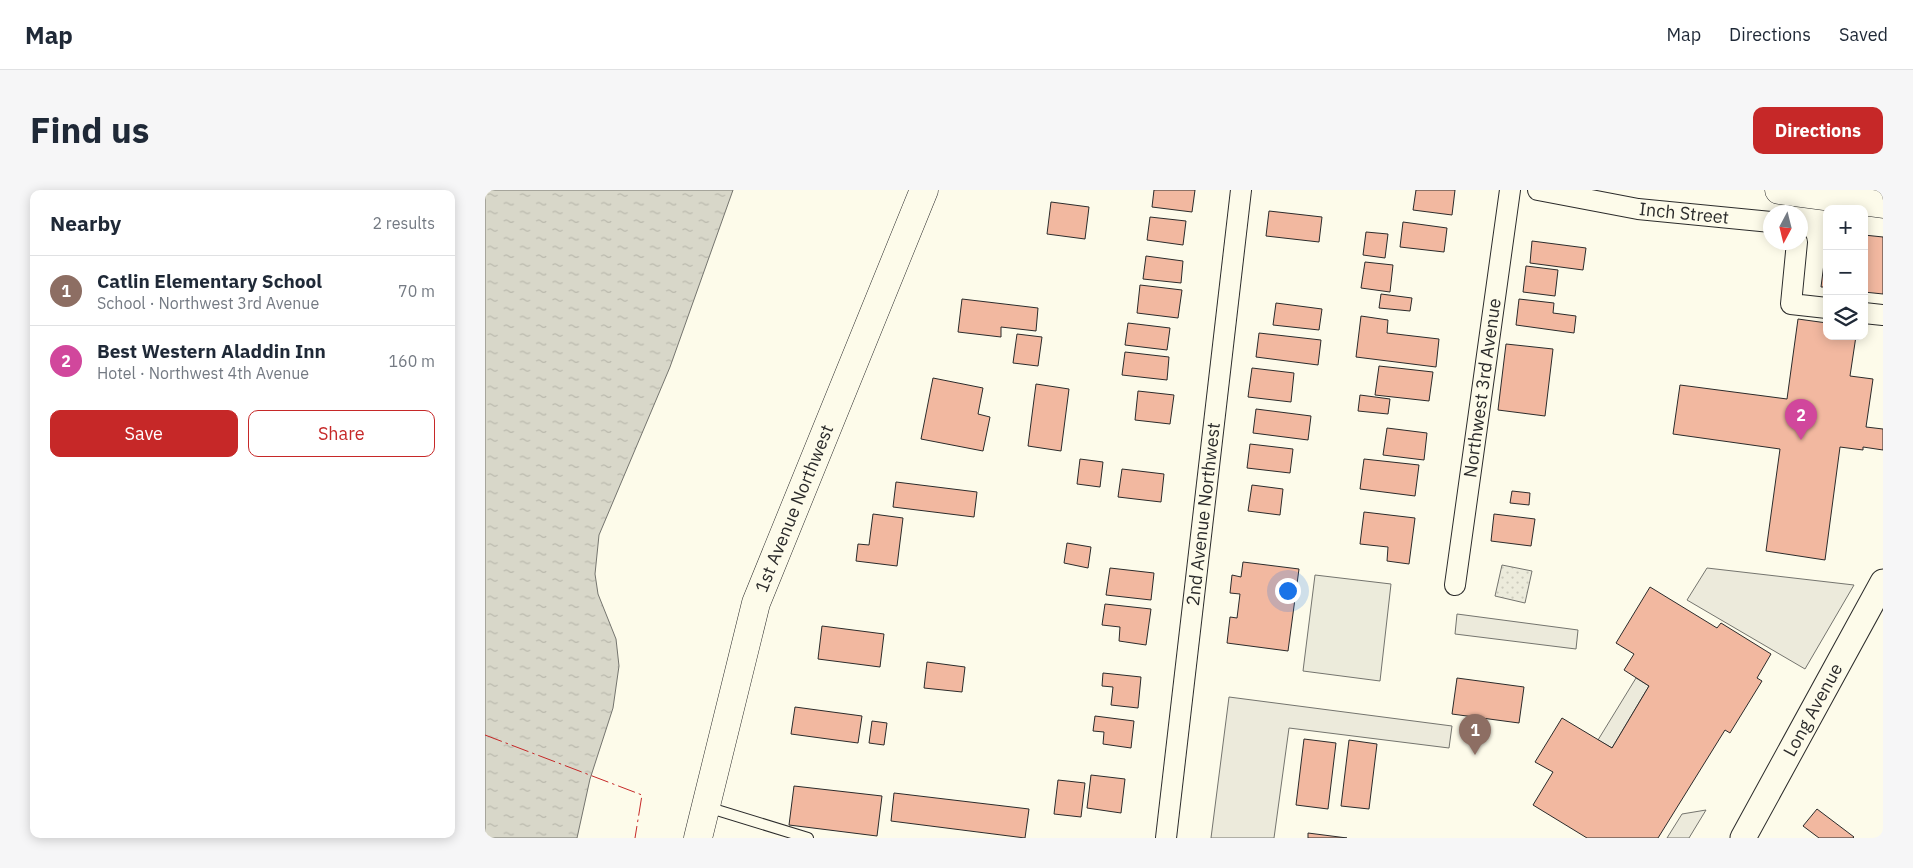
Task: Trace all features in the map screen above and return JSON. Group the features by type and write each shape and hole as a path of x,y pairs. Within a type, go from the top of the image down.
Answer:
{"main road":[{"name":"1st Avenue Northwest","path":"697,838 756,603 924,190"},
{"path":"1779,190 1883,204"}],"street":[{"name":"2nd Avenue Northwest","path":"1166,838 1241,190"},
{"name":"Northwest 3rd Avenue","path":"1455,585 1510,190"},
{"name":"Inch Street","path":"1538,190 1638,209 1763,221"},
{"path":"1796,250 1791,304 1823,308"},
{"path":"1868,313 1883,315"},
{"name":"Long Avenue","path":"1743,838 1881,589"}],"lane":[{"path":"705,806 808,838"}],"shaded area":[{"path":"1502,565 1532,571 1525,603 1495,596"},
{"path":"1707,568 1854,585 1805,669 1687,600"},
{"path":"1315,575 1391,584 1380,681 1303,671"},
{"path":"1457,614 1578,630 1576,649 1455,634"},
{"path":"1636,678 1649,686 1612,748 1598,740"},
{"path":"1229,697 1452,726 1449,748 1289,728 1274,838 1211,838"},
{"path":"1706,810 1689,838 1667,838 1682,814"}],"water":[{"path":"485,190 733,190 670,367 599,535 595,574 598,594 616,639 619,666 613,708 590,779 577,838 485,838"}],"building":[{"path":"1154,190 1195,190 1192,212 1152,207"},
{"path":"1416,190 1455,190 1452,215 1413,210"},
{"path":"1051,202 1089,207 1085,239 1047,234"},
{"path":"1269,211 1322,217 1319,242 1266,236"},
{"path":"1150,217 1186,221 1183,245 1147,240"},
{"path":"1403,222 1447,228 1444,252 1400,247"},
{"path":"1366,232 1388,234 1385,258 1363,255"},
{"path":"1868,235 1883,237 1883,294 1868,292"},
{"path":"1532,241 1586,248 1583,270 1530,263"},
{"path":"1146,256 1183,261 1181,283 1143,279"},
{"path":"1365,262 1393,265 1390,292 1361,288"},
{"path":"1526,266 1558,270 1555,296 1523,292"},
{"path":"1823,271 1823,287 1821,287"},
{"path":"1140,285 1182,290 1178,318 1137,313"},
{"path":"1381,294 1412,298 1410,311 1379,308"},
{"path":"962,299 1038,308 1036,331 1001,327 1001,337 958,332"},
{"path":"1519,299 1554,303 1553,313 1576,316 1574,333 1516,325"},
{"path":"1276,303 1322,309 1319,330 1273,325"},
{"path":"1361,316 1388,320 1387,333 1439,339 1436,367 1356,357"},
{"path":"1798,319 1823,322 1823,340 1855,340 1850,376 1873,379 1866,427 1883,429 1883,450 1863,447 1863,450 1840,447 1825,560 1766,551 1780,449 1673,434 1680,385 1787,399"},
{"path":"1128,323 1170,328 1167,350 1125,345"},
{"path":"1259,333 1321,340 1318,365 1256,357"},
{"path":"1017,334 1042,337 1038,366 1013,363"},
{"path":"1506,344 1553,349 1545,416 1498,410"},
{"path":"1125,352 1169,357 1167,380 1122,375"},
{"path":"1379,366 1433,372 1429,401 1375,395"},
{"path":"1252,368 1294,373 1291,402 1248,397"},
{"path":"933,378 983,388 978,414 990,417 983,451 921,439"},
{"path":"1036,384 1069,389 1061,451 1028,446"},
{"path":"1138,391 1174,395 1170,424 1135,420"},
{"path":"1360,395 1390,399 1388,414 1358,411"},
{"path":"1256,409 1311,416 1308,440 1253,433"},
{"path":"1387,428 1427,433 1424,460 1383,455"},
{"path":"1250,444 1293,449 1290,473 1247,468"},
{"path":"1080,459 1103,462 1100,487 1077,484"},
{"path":"1364,459 1419,465 1415,496 1360,489"},
{"path":"1122,469 1164,474 1161,502 1118,497"},
{"path":"896,482 977,492 974,517 893,507"},
{"path":"1252,485 1283,489 1280,515 1248,511"},
{"path":"1512,491 1530,493 1529,505 1510,503"},
{"path":"1364,512 1415,518 1409,564 1387,561 1388,547 1360,544"},
{"path":"873,514 903,518 897,566 856,561 858,544 869,545"},
{"path":"1494,514 1535,519 1531,546 1491,541"},
{"path":"1067,543 1091,547 1088,568 1064,563"},
{"path":"1243,562 1299,569 1288,651 1227,643 1230,617 1237,618 1240,594 1230,593 1232,575 1241,577"},
{"path":"1110,568 1154,573 1151,600 1106,595"},
{"path":"1650,587 1717,628 1721,623 1771,654 1757,678 1762,681 1730,733 1725,730 1658,838 1587,838 1533,805 1553,772 1535,762 1562,718 1612,748 1649,686 1624,670 1634,654 1616,643"},
{"path":"1105,604 1151,609 1146,645 1119,641 1120,627 1102,625"},
{"path":"822,626 884,634 880,667 818,659"},
{"path":"927,662 965,667 962,692 924,688"},
{"path":"1103,673 1141,677 1138,708 1111,705 1113,687 1102,686"},
{"path":"1457,678 1524,687 1519,723 1452,714"},
{"path":"795,707 862,716 858,743 791,734"},
{"path":"1095,716 1134,721 1131,748 1103,744 1104,732 1093,731"},
{"path":"872,721 887,723 884,745 869,743"},
{"path":"1304,739 1336,743 1328,809 1296,805"},
{"path":"1349,740 1377,744 1369,809 1341,806"},
{"path":"1091,775 1125,779 1121,813 1087,808"},
{"path":"1058,780 1085,783 1081,817 1054,814"},
{"path":"794,786 882,796 877,836 789,825"},
{"path":"894,793 1029,809 1025,838 891,821"},
{"path":"1817,809 1854,837 1819,838 1803,826"},
{"path":"1308,833 1347,838 1308,838"}],"power":[{"path":"485,735 642,795 635,838"}],"place":[{"name":"Best Western Aladdin Inn","path":"1801,440"},
{"name":"Catlin Elementary School","path":"1475,755"}]}
